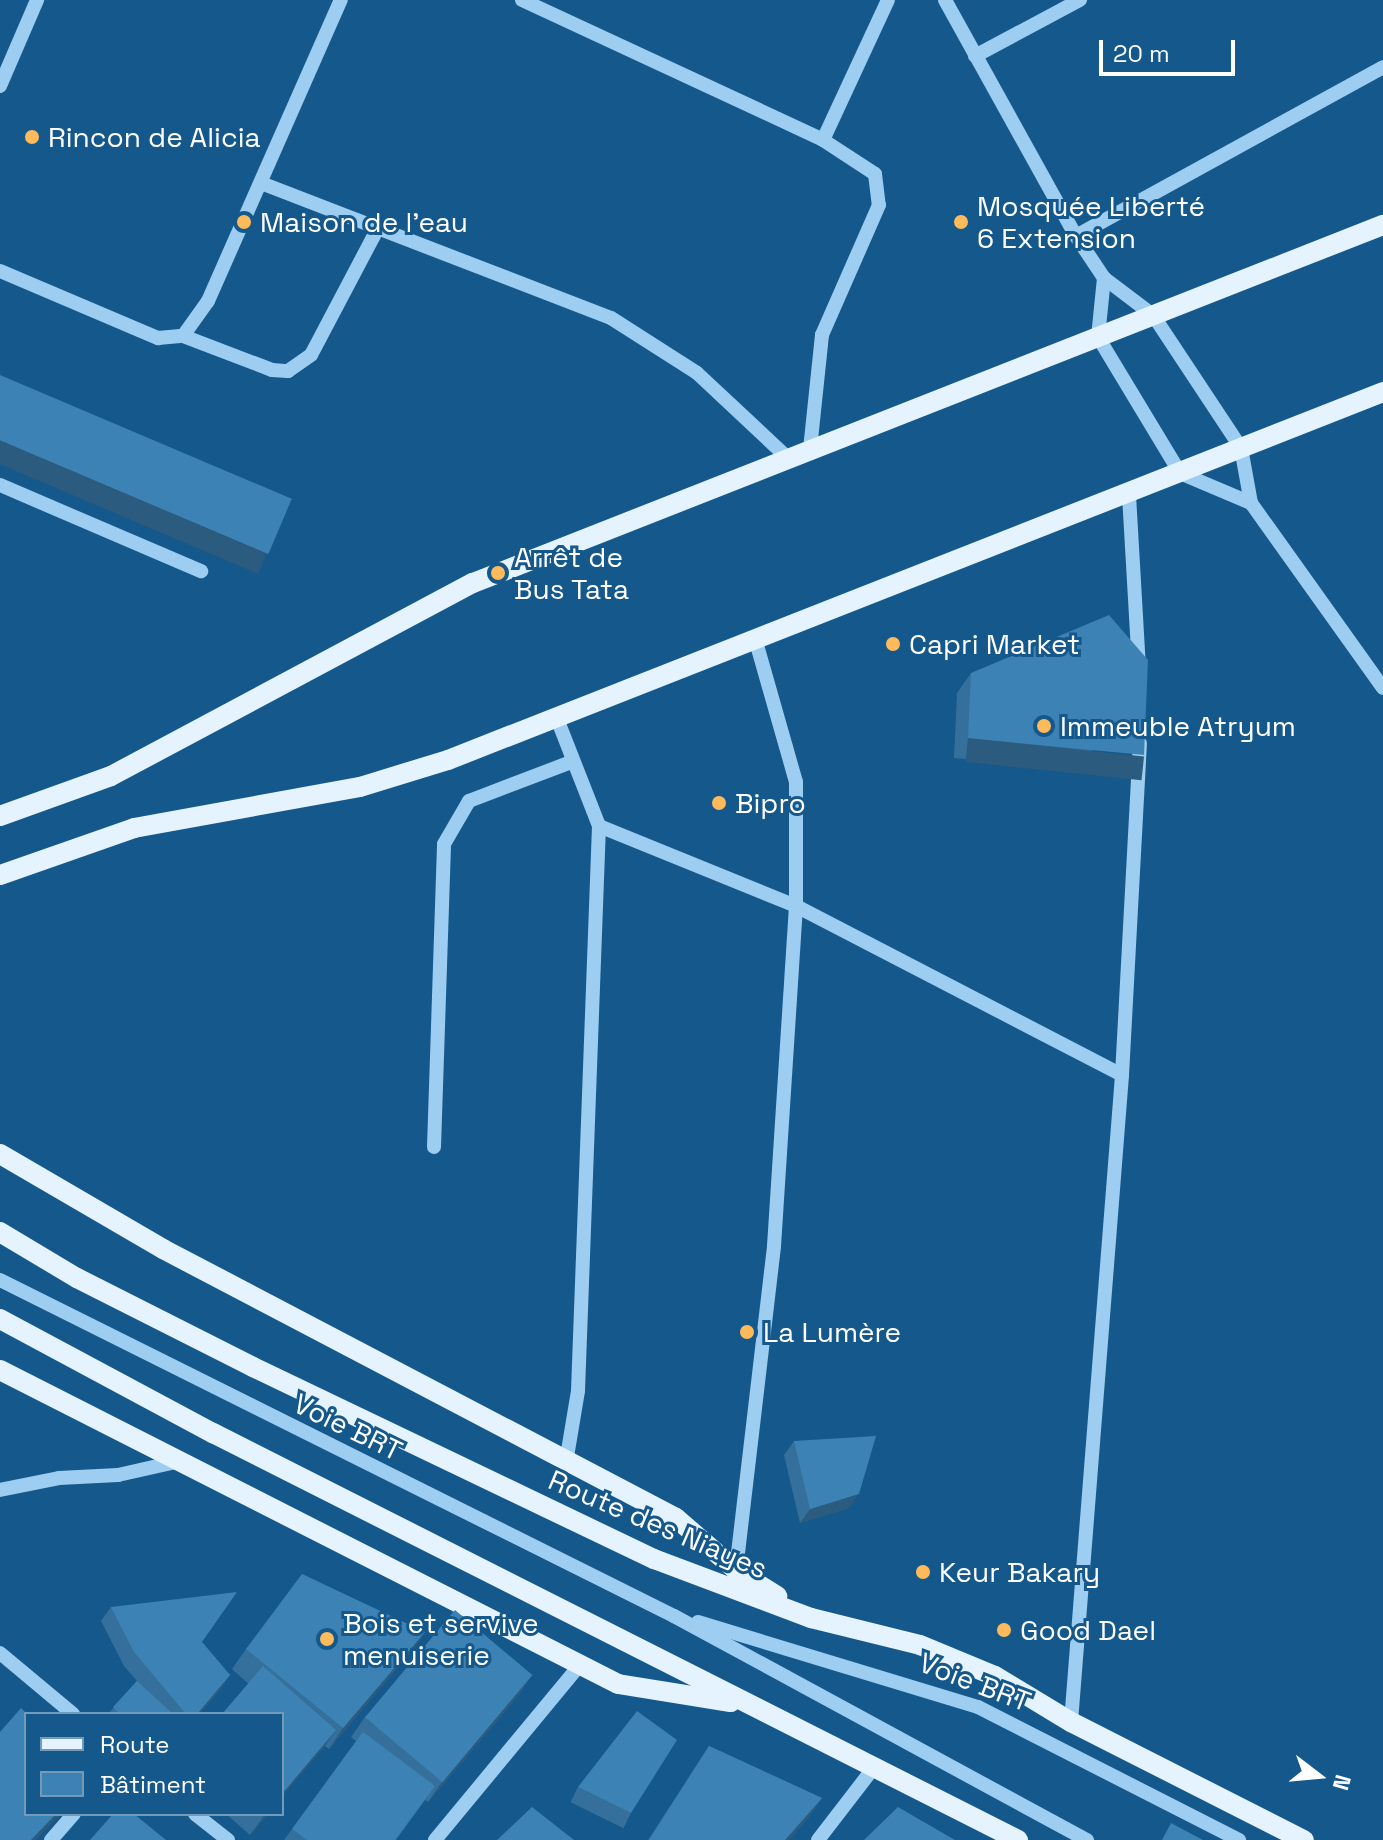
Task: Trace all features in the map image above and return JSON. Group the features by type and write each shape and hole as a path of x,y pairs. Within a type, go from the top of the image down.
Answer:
{"main road":[{"path":"0,816 111,776 473,583 1383,225"},
{"path":"0,875 134,828 360,787 448,760 556,716 756,642 1383,392"},
{"path":"0,1154 163,1249 676,1518 736,1570 811,1618"},
{"name":"Route des Niayes","path":"0,1232 226,1353 654,1559 811,1618 920,1645 995,1676 1071,1722 1304,1840"},
{"path":"0,1319 1018,1840"},
{"path":"0,1370 579,1666 649,1692 749,1705"}],"street":[{"path":"0,86 37,0"},
{"path":"183,336 208,301 341,0"},
{"path":"522,0 823,140 875,174 879,205 822,335 810,450"},
{"path":"823,140 888,0"},
{"path":"945,0 1076,236 1104,278 1153,315 1241,448 1251,503 1383,688"},
{"path":"975,56 1080,0"},
{"path":"0,44 16,51"},
{"path":"1076,236 1383,67"},
{"path":"261,183 611,318 697,373 789,459"},
{"path":"0,271 158,338 183,336 272,370 288,371 311,355 378,228"},
{"path":"1104,278 1098,337 1180,473 1251,503"},
{"path":"0,485 201,571"},
{"path":"1129,495 1140,677"},
{"path":"736,1570 774,1246 796,906 796,782 756,642"},
{"path":"556,716 571,762 599,826 578,1391 566,1463"},
{"path":"1071,1722 1122,1075 1141,722"},
{"path":"434,1147 444,844 469,801 571,762"},
{"path":"599,826 796,906 1122,1075"},
{"name":"Voie BRT","path":"0,1280 674,1616 1087,1840"},
{"path":"0,1490 59,1478 118,1475 180,1461"},
{"name":"Voie BRT","path":"674,1616 978,1707 1239,1840"},
{"path":"0,1653 71,1712"},
{"path":"435,1840 579,1666"},
{"path":"818,1840 875,1766"},
{"path":"51,1840 72,1816"},
{"path":"198,1816 228,1840"}],"building":[{"path":"0,375 292,499 268,554 0,440"},
{"name":"Immeuble Atryum","path":"1109,615 1148,660 1144,755 968,738 971,673"},
{"path":"876,1436 859,1494 810,1509 794,1441"},
{"path":"302,1574 425,1632 343,1728 246,1649"},
{"path":"237,1592 202,1642 230,1675 199,1712 184,1712 134,1652 111,1607"},
{"path":"455,1610 532,1675 442,1782 365,1717"},
{"path":"263,1666 336,1730 284,1792 284,1712 224,1712"},
{"path":"137,1681 171,1712 118,1712 113,1707"},
{"path":"21,1708 25,1712 24,1816 54,1816 31,1840 0,1840 0,1732"},
{"path":"637,1711 677,1740 631,1813 578,1787"},
{"path":"363,1732 435,1786 395,1840 307,1840 292,1829"},
{"path":"709,1746 822,1798 785,1840 649,1840"},
{"path":"532,1807 574,1840 497,1840"},
{"path":"898,1807 955,1840 864,1840"},
{"path":"111,1816 136,1816 166,1840 90,1840"},
{"path":"1171,1823 1203,1840 1162,1840"}],"place":[{"name":"Rincon de Alicia","path":"32,137"},
{"name":"Maison de l'eau","path":"244,222"},
{"name":"Mosquée Liberté 6 Extension","path":"961,222"},
{"name":"Arrêt de Bus Tata","path":"498,573"},
{"name":"Capri Market","path":"893,644"},
{"name":"Immeuble Atryum","path":"1044,726"},
{"name":"Bipro","path":"719,803"},
{"name":"La Lumère","path":"747,1332"},
{"name":"Keur Bakary","path":"923,1572"},
{"name":"Good Dael","path":"1004,1630"},
{"name":"Bois et servive menuiserie","path":"327,1639"}]}
